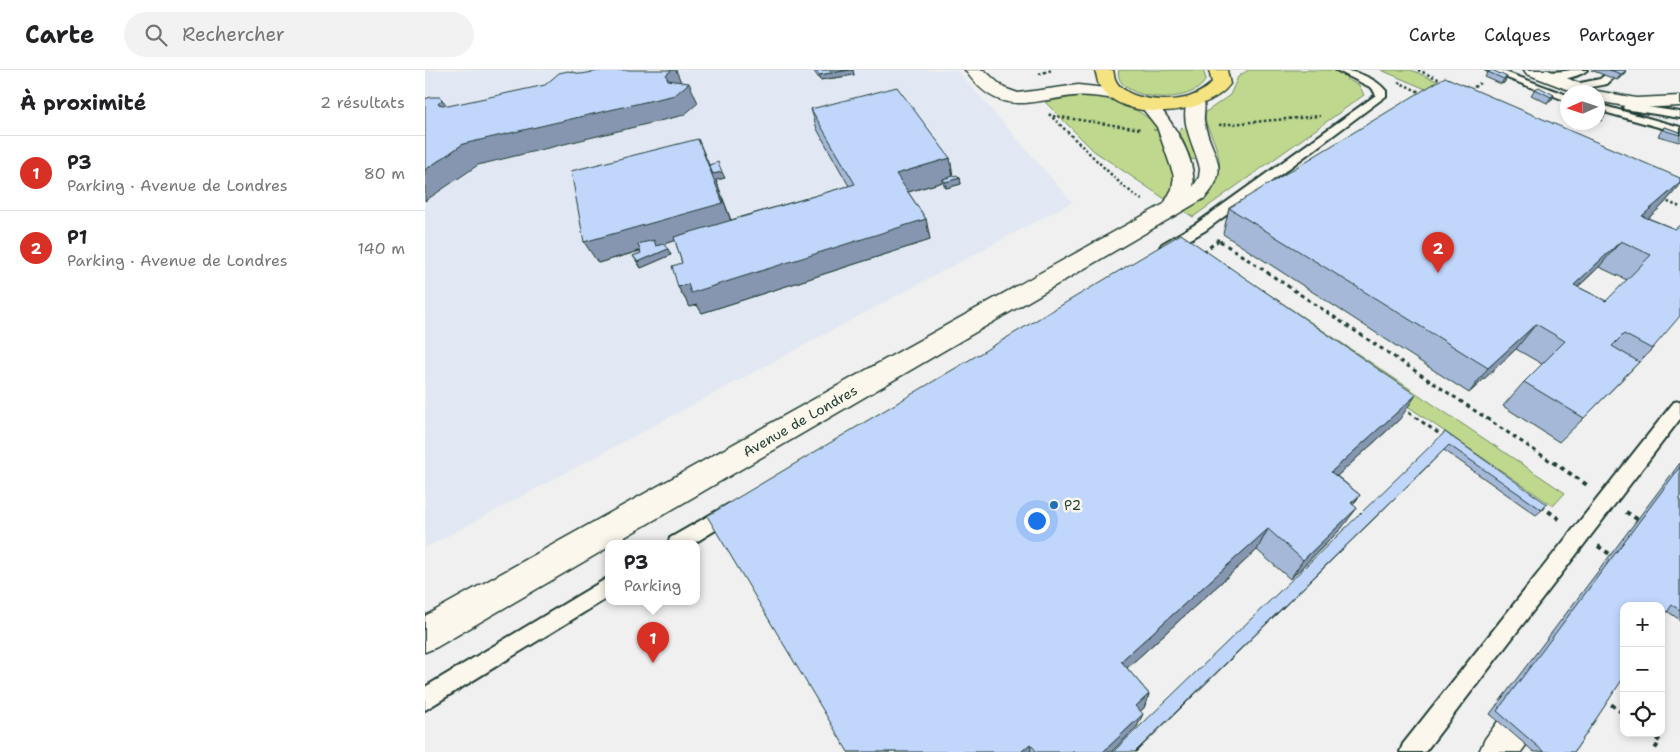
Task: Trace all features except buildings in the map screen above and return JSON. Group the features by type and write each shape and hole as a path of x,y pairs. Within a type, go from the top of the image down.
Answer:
{"main road":[{"path":"1104,70 1106,82 1119,94 1148,104 1181,105 1196,102 1216,91 1221,84 1223,72"}],"street":[{"path":"973,70 990,89 1000,95 1018,99 1071,91 1119,94"},
{"path":"1071,91 1104,70"},
{"path":"1537,72 1565,85"},
{"path":"1605,98 1636,103 1680,101"},
{"name":"Avenue de Londres","path":"425,634 1198,194 1210,176 1208,160 1195,122 1196,102"},
{"path":"1148,104 1166,126 1184,176 1182,189 1168,210"},
{"path":"1498,752 1551,679"}],"lane":[{"path":"1153,255 1201,228 1245,194 1372,108 1381,96 1381,91 1376,86 1341,70"},
{"path":"1491,70 1560,88"},
{"path":"1537,72 1561,76 1582,70"},
{"path":"1586,85 1587,78 1599,70"},
{"path":"1598,85 1617,70"},
{"path":"1605,100 1623,106 1680,115"},
{"path":"1605,102 1680,130"},
{"path":"1648,110 1680,109"},
{"path":"1245,194 1269,189 1291,178"},
{"path":"1411,752 1579,533 1680,407"},
{"path":"684,540 715,521 744,509"},
{"path":"425,699 605,588"}],"path":[{"path":"1418,70 1451,84"},
{"path":"1395,81 1427,95"},
{"path":"1476,96 1467,92 1480,83"},
{"path":"1034,98 1122,185 1168,210"},
{"path":"1215,126 1329,115"},
{"path":"1051,116 1144,130"},
{"path":"1662,200 1680,207"},
{"path":"1201,228 1647,526"},
{"path":"1197,255 1220,241"},
{"path":"1399,405 1447,439 1444,441"},
{"path":"1539,504 1619,561"},
{"path":"1599,695 1620,711"},
{"path":"1653,752 1660,741 1654,737"}],"shaded area":[{"path":"425,70 957,70 1072,202 425,548"}],"green space":[{"path":"1119,70 1203,70 1206,79 1198,88 1185,94 1170,97 1154,97 1139,94 1127,88 1120,80"},
{"path":"1248,70 1336,70 1350,76 1346,79 1359,85 1364,95 1193,217 1184,211 1206,195 1213,187 1219,170 1216,148 1206,123 1206,112 1230,95 1238,77"},
{"path":"1381,70 1411,70 1460,91 1435,93"},
{"path":"1081,96 1111,100 1132,108 1156,126 1158,129 1153,130 1159,131 1174,176 1173,188 1165,199 1094,151 1045,102"},
{"path":"1188,128 1198,160 1190,159 1179,129"},
{"path":"1218,260 1565,493 1553,506 1205,267"}],"place":[{"name":"P1","path":"1438,273"},
{"name":"P2","path":"1054,505"},
{"name":"P3","path":"653,663"}]}
